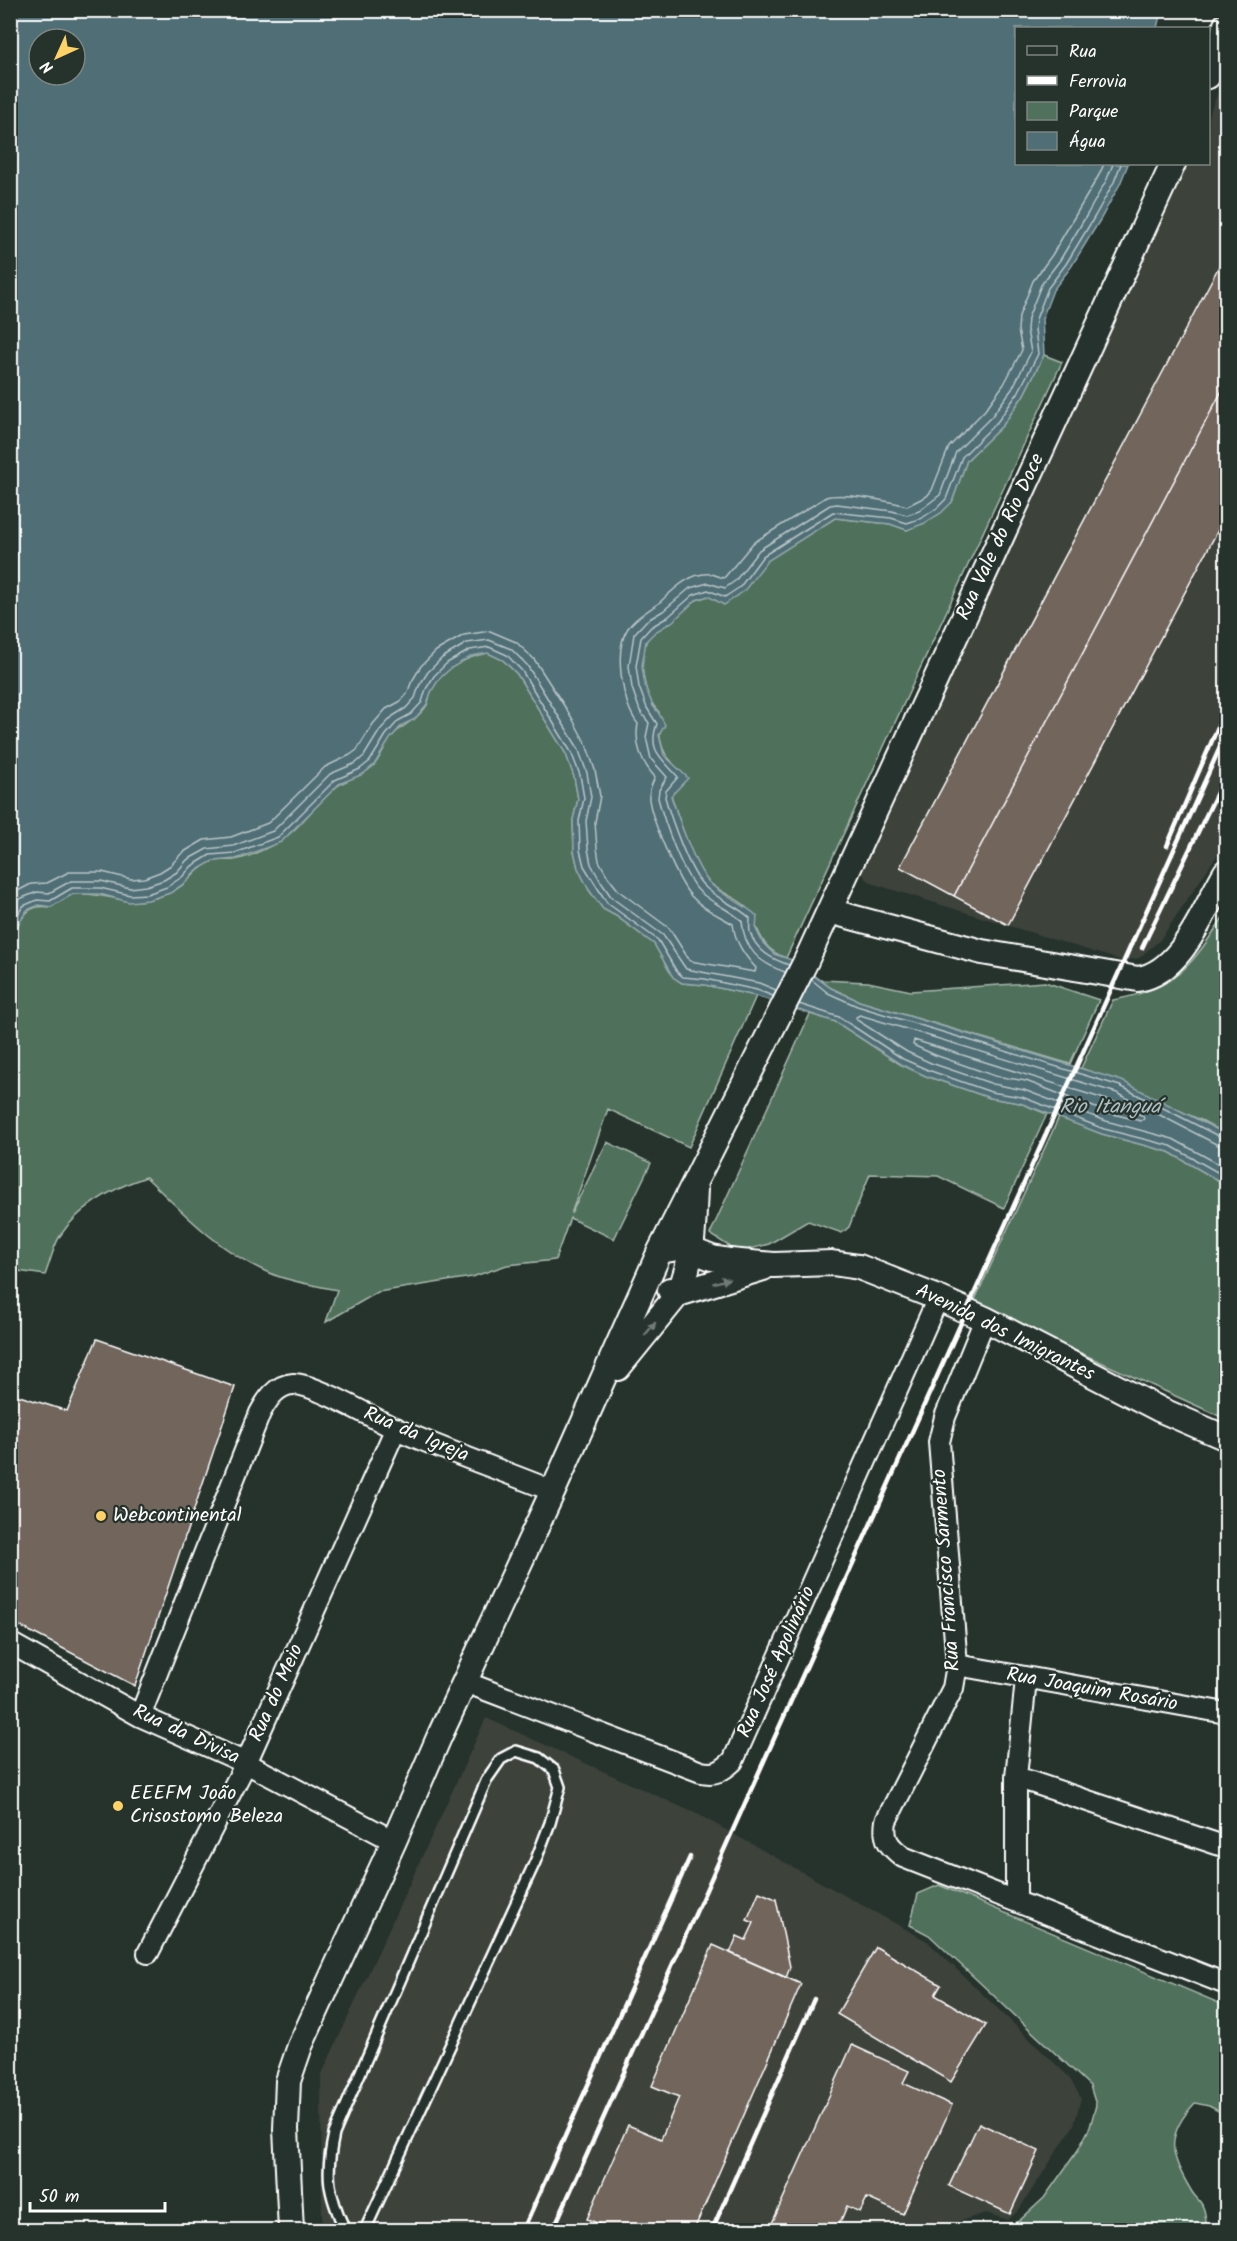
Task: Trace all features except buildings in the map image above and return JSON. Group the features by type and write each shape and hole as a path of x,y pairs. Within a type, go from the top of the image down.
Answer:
{"street":[{"path":"1210,73 1227,25"},
{"name":"Rua Vale do Rio Doce","path":"599,1390 696,1178 806,961 1173,165"},
{"path":"829,911 982,952 1138,979 1156,974 1176,957 1227,872"},
{"path":"291,2230 286,2129 288,2081 300,2046 599,1390 678,1294 692,1248 696,1178"},
{"name":"Avenida dos Imigrantes","path":"656,1262 677,1247 692,1248 712,1258 774,1265 832,1263 859,1267 985,1319 1161,1410 1227,1438"},
{"path":"656,1262 662,1285 678,1294"},
{"name":"Avenida dos Imigrantes","path":"678,1294 774,1265"},
{"name":"Rua José Apolinário","path":"465,1682 701,1772 712,1774 723,1771 733,1761 938,1298"},
{"name":"Rua Francisco Sarmento","path":"985,1319 945,1417 939,1442 957,1665 953,1688 886,1821 884,1833 888,1846 903,1857 1225,1982"},
{"name":"Rua da Igreja","path":"140,1716 260,1413 267,1400 279,1388 293,1384 309,1386 396,1428 553,1491"},
{"name":"Rua do Meio","path":"148,1953 246,1763 396,1428"},
{"name":"Rua da Divisa","path":"10,1643 140,1716 246,1763 394,1841"},
{"name":"Rua Joaquim Rosário","path":"957,1665 1227,1713"},
{"path":"1016,1901 1016,1777 1026,1679"},
{"path":"1016,1777 1227,1847"}],"lane":[{"path":"345,2230 331,2198 329,2181 330,2154 334,2134 487,1779 501,1759 516,1751 539,1758 554,1770 560,1787 550,1823 535,1862 365,2230"}],"shaded area":[{"path":"1226,72 1226,842 1160,940 1139,958 1123,961 874,884 865,878 861,868 862,858 1185,165 1210,165 1210,112"},
{"path":"486,1718 699,1815 927,1941 1068,2076 1081,2098 1074,2125 1018,2211 1008,2220 986,2213 931,2230 322,2230 321,2076"}],"green space":[{"path":"1044,355 1062,362 786,958 770,949 765,943 742,903 707,880 691,852 671,795 675,790 672,762 662,745 659,732 659,712 649,698 646,688 642,667 647,640 673,621 694,601 708,596 835,518 890,524 907,530 952,502 967,460 1003,425 1023,396"},
{"path":"488,653 503,660 517,674 566,754 574,777 578,799 573,820 574,851 578,868 589,890 603,909 654,944 673,977 682,983 705,985 756,996 689,1147 608,1109 571,1214 607,1142 651,1163 614,1239 570,1218 555,1260 507,1265 472,1277 378,1292 326,1322 337,1290 285,1279 234,1254 203,1231 146,1177 98,1199 77,1216 60,1236 45,1275 11,1270 10,936 22,918 35,907 51,907 65,897 74,894 92,894 137,901 157,898 178,888 207,864 241,858 274,844 294,830 321,801 343,782 366,772 374,765 390,738 427,705 435,684 447,671 462,661"},
{"path":"1226,913 1226,1134 1203,1121 1081,1068 1113,1000 1153,989 1181,972 1203,947"},
{"path":"820,980 868,982 911,991 1045,982 1099,1000 1070,1064 859,1001 831,988"},
{"path":"810,1014 836,1022 900,1064 926,1076 990,1098 1020,1103 1047,1114 1004,1208 938,1176 870,1174 849,1227 842,1233 808,1221 769,1244 738,1252 710,1234"},
{"path":"1059,1117 1102,1134 1169,1152 1226,1185 1226,1419 973,1304"},
{"path":"939,1885 1219,2003 1226,2013 1226,2115 1209,2106 1195,2103 1178,2126 1174,2146 1179,2167 1203,2207 1207,2230 940,2230 963,2225 997,2229 1019,2221 1044,2198 1078,2150 1090,2127 1096,2105 1090,2086 929,1935 910,1925 918,1894"}],"water":[{"name":"Rio Itanguá","path":"11,11 1161,11 1157,27 1015,27 1015,165 1128,165 1100,220 1071,267 1053,290 1042,319 1044,355 1023,396 1003,425 967,460 952,502 941,513 925,523 907,530 890,524 835,518 767,561 744,591 724,605 708,596 696,600 646,641 642,666 645,686 653,706 665,725 659,735 664,755 688,778 671,796 692,853 703,874 713,886 757,916 756,929 763,943 774,954 792,960 831,988 859,1001 1122,1081 1226,1134 1226,1185 1169,1152 1102,1134 1020,1103 990,1098 926,1076 900,1064 836,1022 756,996 705,985 682,983 673,977 654,944 603,909 589,890 578,868 574,851 573,820 578,799 574,777 566,754 517,674 503,660 488,653 472,656 451,668 439,679 427,704 415,719 402,725 390,739 374,765 363,774 339,784 281,842 236,859 213,861 195,871 186,882 170,893 148,900 129,902 100,894 73,894 51,907 39,905 27,910 11,936"}],"railway":[{"path":"1167,846 1226,708"},
{"path":"553,2230 1226,734"},
{"path":"1142,948 1226,774"},
{"path":"523,2230 690,1857"},
{"path":"712,2230 814,1999"}],"place":[{"name":"Webcontinental","path":"101,1516"},
{"name":"EEEFM João Crisostomo Beleza","path":"118,1806"}]}
